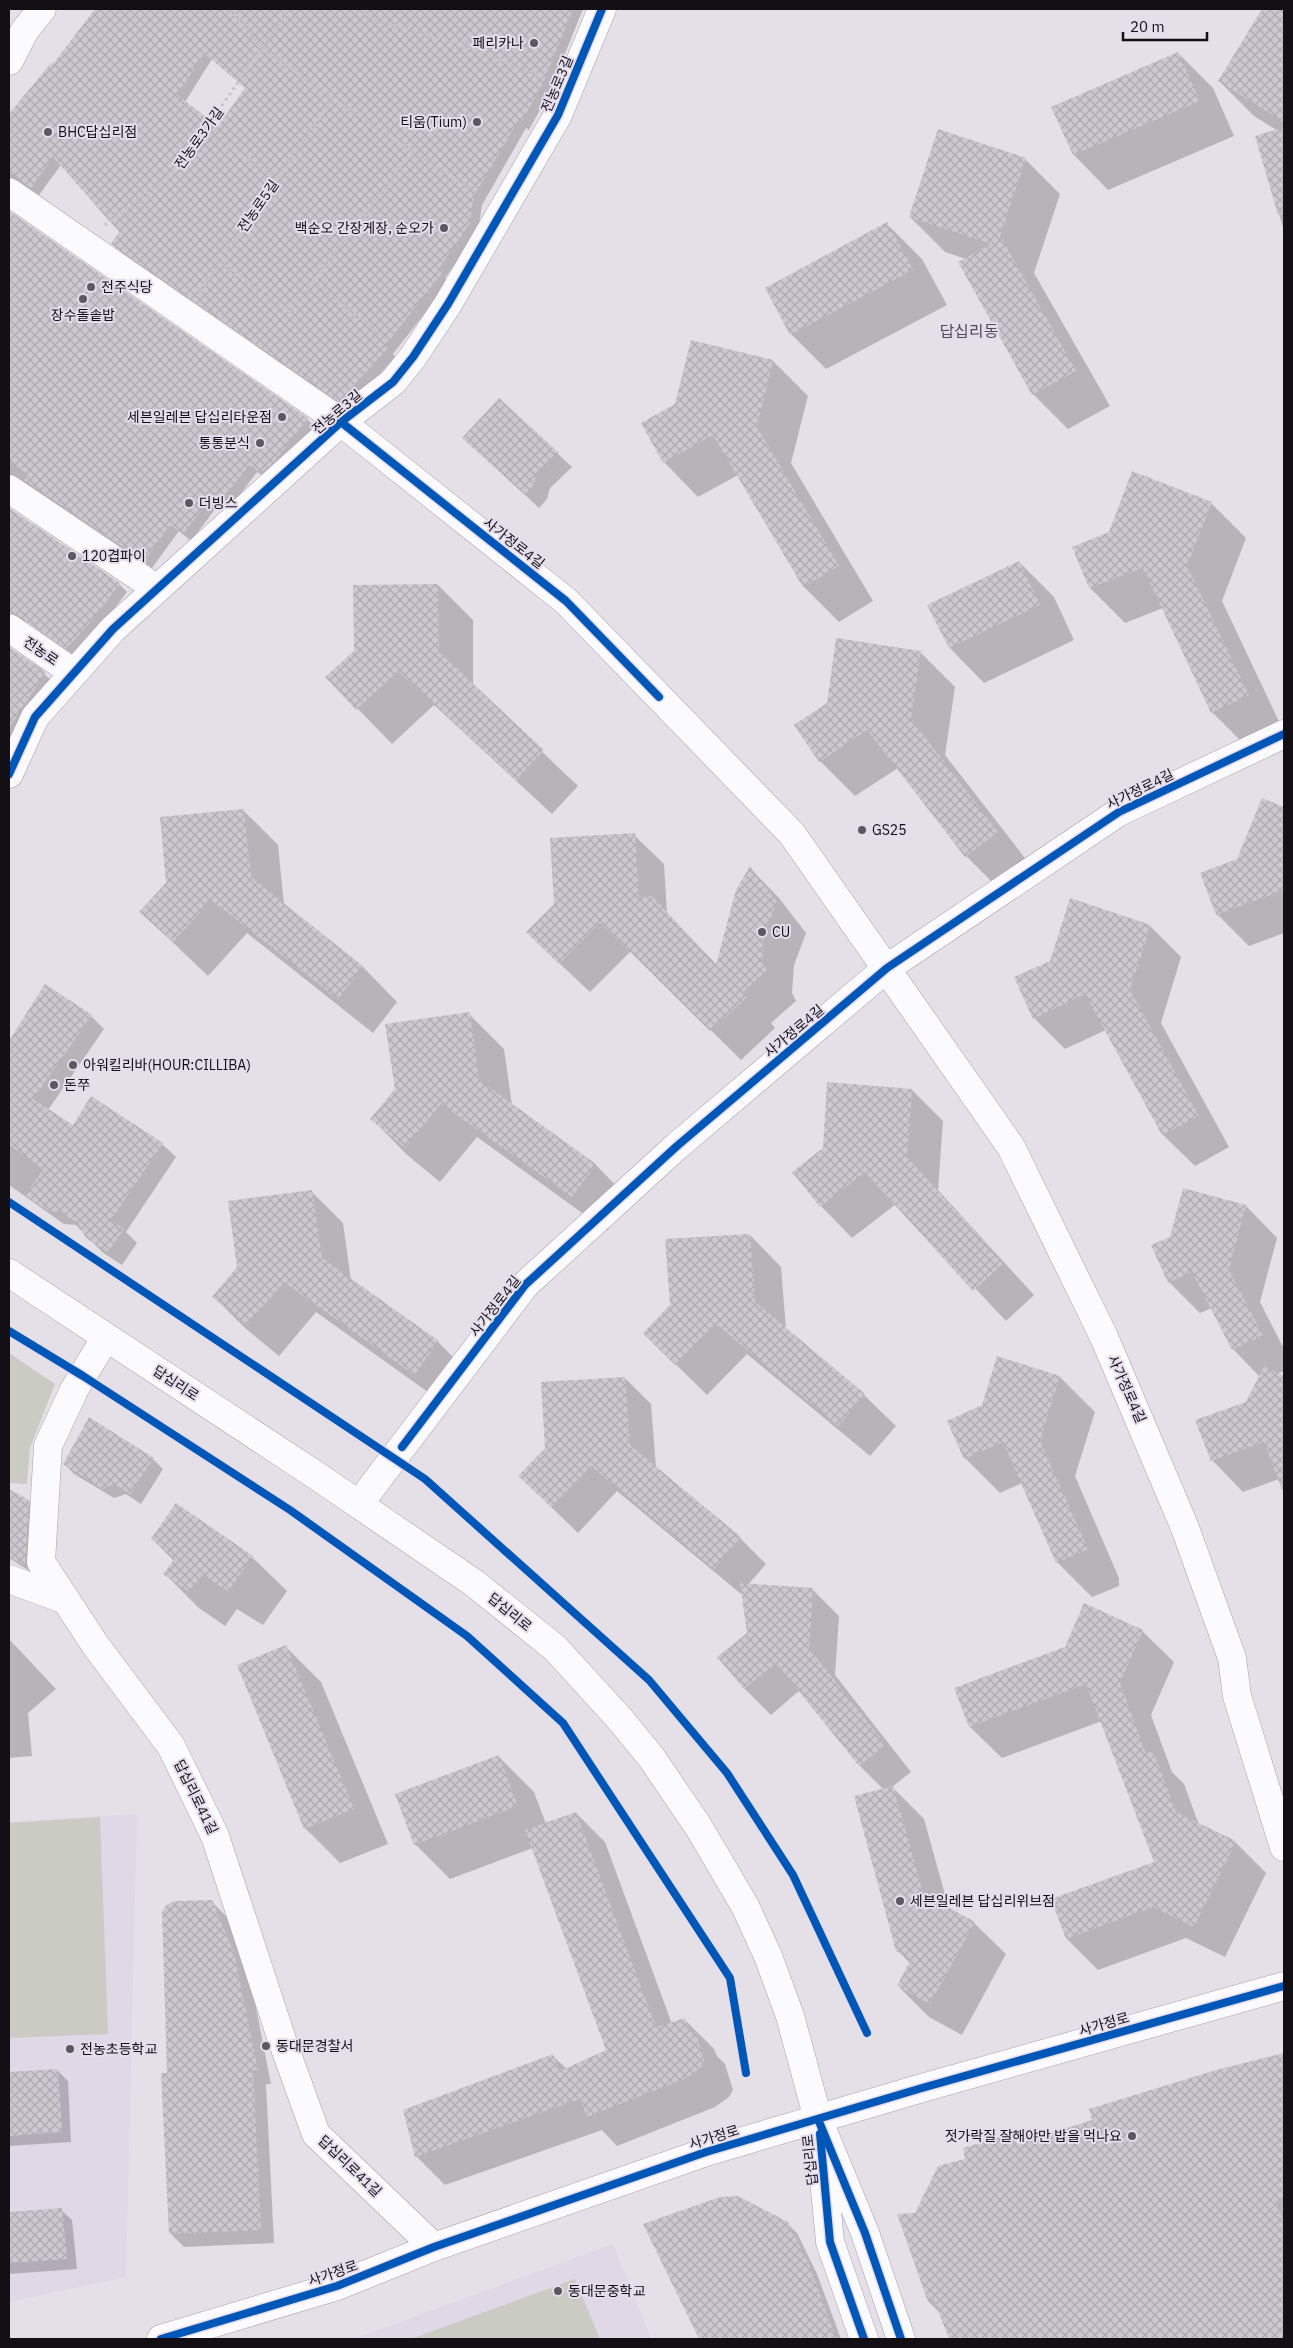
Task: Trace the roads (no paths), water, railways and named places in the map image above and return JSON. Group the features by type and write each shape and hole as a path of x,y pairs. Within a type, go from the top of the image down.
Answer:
{"street":[{"path":"9,61 25,30 42,9"},
{"name":"전농로3길","path":"9,774 35,717 113,629 341,422 393,382 413,358 448,304 558,115 602,9"},
{"path":"9,192 341,422"},
{"name":"사가정로4길","path":"341,422 566,601 792,834 1011,1147 1104,1337 1186,1528 1232,1658 1237,1696 1284,1847"},
{"path":"9,489 157,590"},
{"name":"전농로","path":"9,628 74,673"},
{"name":"사가정로4길","path":"359,1504 525,1285 677,1146 887,968 1119,812 1284,734"},
{"name":"답십리로","path":"9,1273 359,1504 474,1583 555,1648 652,1757 698,1826 745,1906 768,1956 790,2016 818,2119 865,2233 901,2339"},
{"name":"답십리로41길","path":"106,1338 74,1390 48,1446 42,1562 96,1646 171,1746 215,1836 283,2043 316,2134 434,2247"},
{"path":"9,1579 66,1600"},
{"name":"사가정로","path":"161,2339 337,2286 434,2247 706,2152 1284,1986"},
{"name":"답십리로","path":"818,2119 830,2242 864,2339"}],"place":[{"name":"페리카나","path":"534,43"},
{"name":"티움(Tium)","path":"477,122"},
{"name":"BHC답십리점","path":"48,132"},
{"name":"백순오 간장게장, 순오가","path":"444,228"},
{"name":"전주식당","path":"91,287"},
{"name":"장수돌솥밥","path":"83,299"},
{"name":"세븐일레븐 답십리타운점","path":"282,417"},
{"name":"통통분식","path":"260,443"},
{"name":"더빙스","path":"189,503"},
{"name":"120겹파이","path":"72,556"},
{"name":"GS25","path":"862,830"},
{"name":"CU","path":"762,932"},
{"name":"아워킬리바(HOUR:CILLIBA)","path":"73,1065"},
{"name":"돈쭈","path":"54,1085"},
{"name":"세븐일레븐 답십리위브점","path":"900,1901"},
{"name":"동대문경찰서","path":"266,2046"},
{"name":"전농초등학교","path":"70,2049"},
{"name":"젓가락질 잘해야만 밥을 먹나요","path":"1132,2136"},
{"name":"동대문중학교","path":"558,2291"}],"district":[{"name":"답십리동","path":"969,331"}]}
